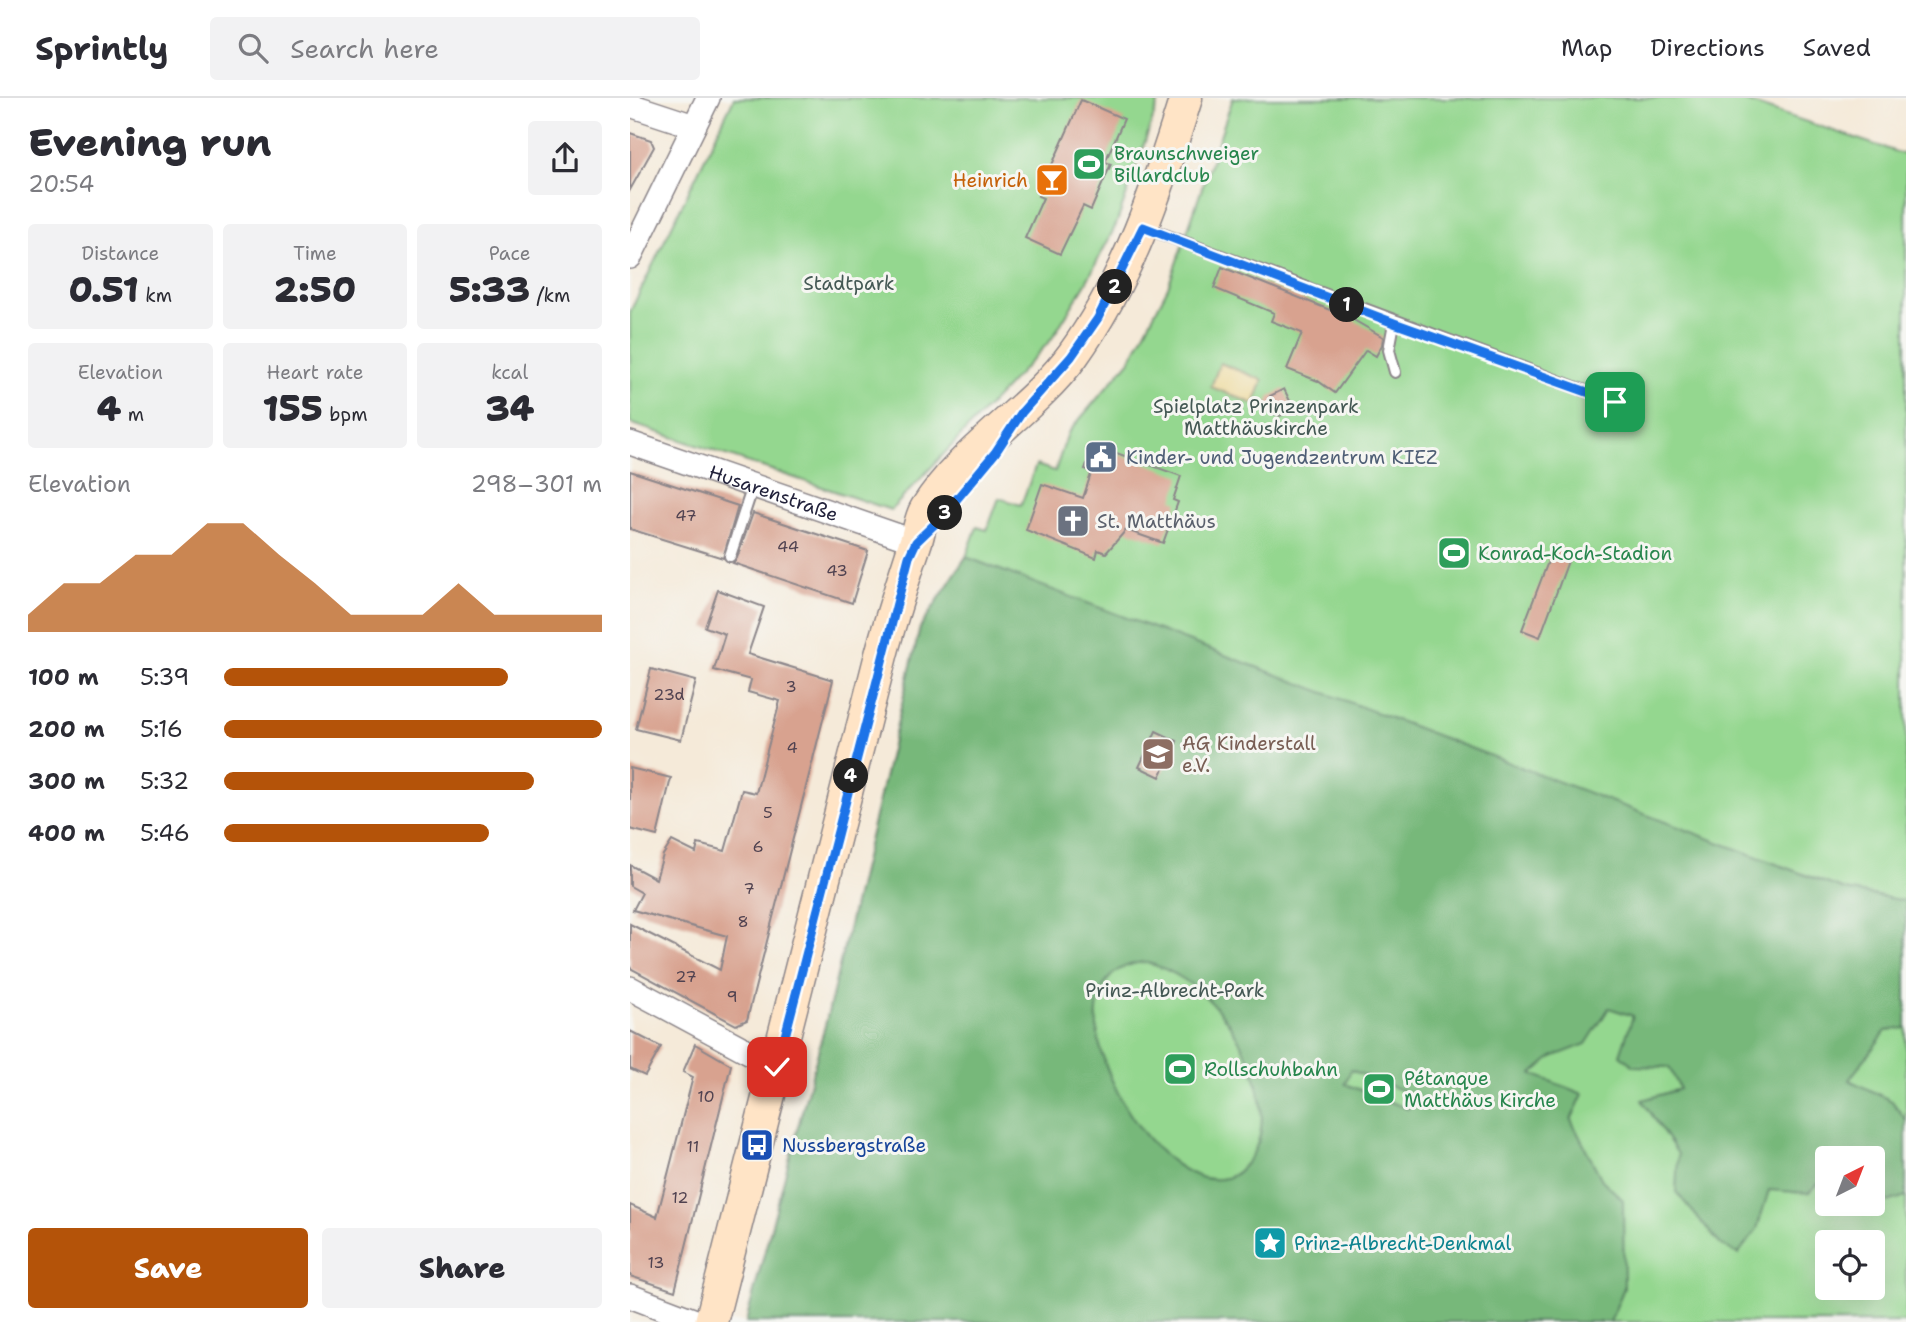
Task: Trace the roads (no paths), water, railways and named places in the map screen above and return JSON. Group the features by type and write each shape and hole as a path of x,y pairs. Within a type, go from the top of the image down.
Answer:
{"street":[{"path":"630,255 708,98"},
{"path":"711,1322 902,576 916,542 930,531 995,453 1022,412 1071,357 1098,318 1143,227 1186,98"},
{"path":"630,106 694,126"},
{"name":"Husarenstraße","path":"630,443 916,542"},
{"path":"630,988 777,1067"},
{"path":"630,1296 698,1322"}],"lane":[{"path":"1143,227 1394,323 1615,402"},
{"path":"1394,323 1389,349 1395,372"},
{"path":"730,556 753,486"}],"place":[{"name":"Braunschweiger Billardclub","path":"1089,164"},
{"name":"Heinrich","path":"1052,180"},
{"name":"Kinder- und Jugendzentrum KIEZ","path":"1101,457"},
{"name":"St. Matthäus","path":"1073,521"},
{"name":"Konrad-Koch-Stadion","path":"1454,553"},
{"name":"AG Kinderstall e.V.","path":"1158,754"},
{"name":"Rollschuhbahn","path":"1180,1069"},
{"name":"Pétanque Matthäus Kirche","path":"1379,1089"},
{"name":"Nussbergstraße","path":"757,1145"},
{"name":"Prinz-Albrecht-Denkmal","path":"1270,1243"}],"park label":[{"name":"Stadtpark","path":"849,283"},
{"name":"Spielplatz Prinzenpark Matthäuskirche","path":"1256,417"},
{"name":"Prinz-Albrecht-Park","path":"1175,990"}]}
